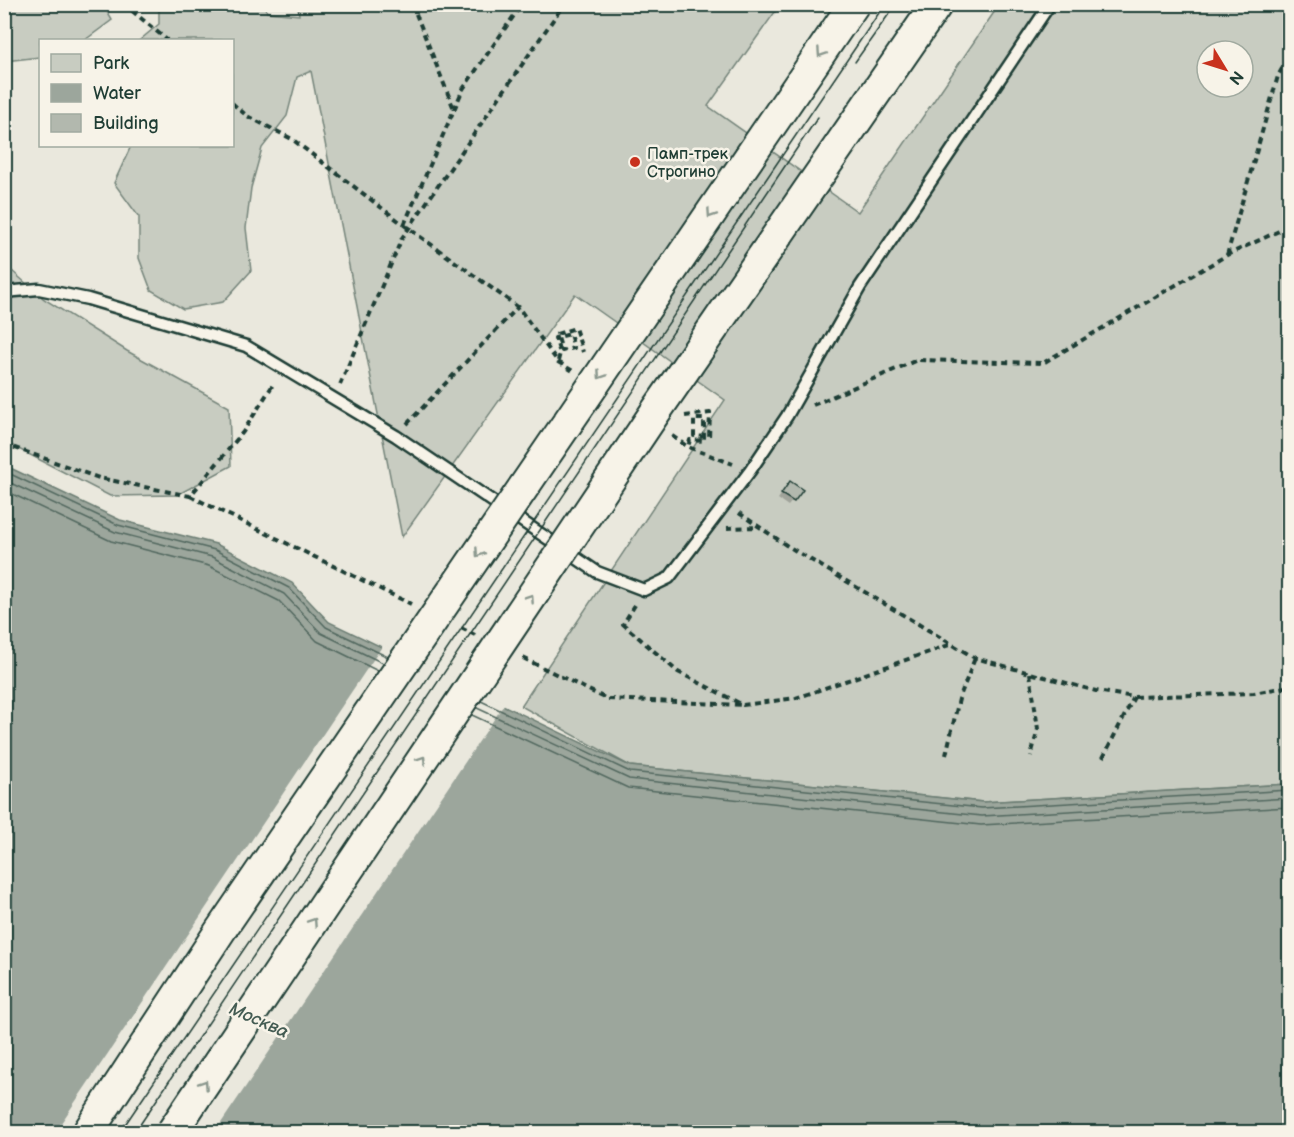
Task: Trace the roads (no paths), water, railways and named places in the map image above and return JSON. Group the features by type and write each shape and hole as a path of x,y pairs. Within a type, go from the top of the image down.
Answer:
{"main road":[{"path":"88,1132 220,931 854,4"},
{"path":"172,1132 654,414 937,4"}],"lane":[{"path":"4,292 39,289 88,299 246,346 396,436 597,572 644,590 669,578 727,503 787,416 860,287 1050,4"}],"water":[{"name":"Москва","path":"4,465 120,520 216,544 292,583 329,622 630,766 983,802 1289,784 1289,1132 5,1132"}],"tram line":[{"path":"120,1132 885,4"},
{"path":"855,62 896,4"},
{"path":"135,1132 818,117"}],"place":[{"name":"Памп-трек Строгино","path":"635,162"}]}
